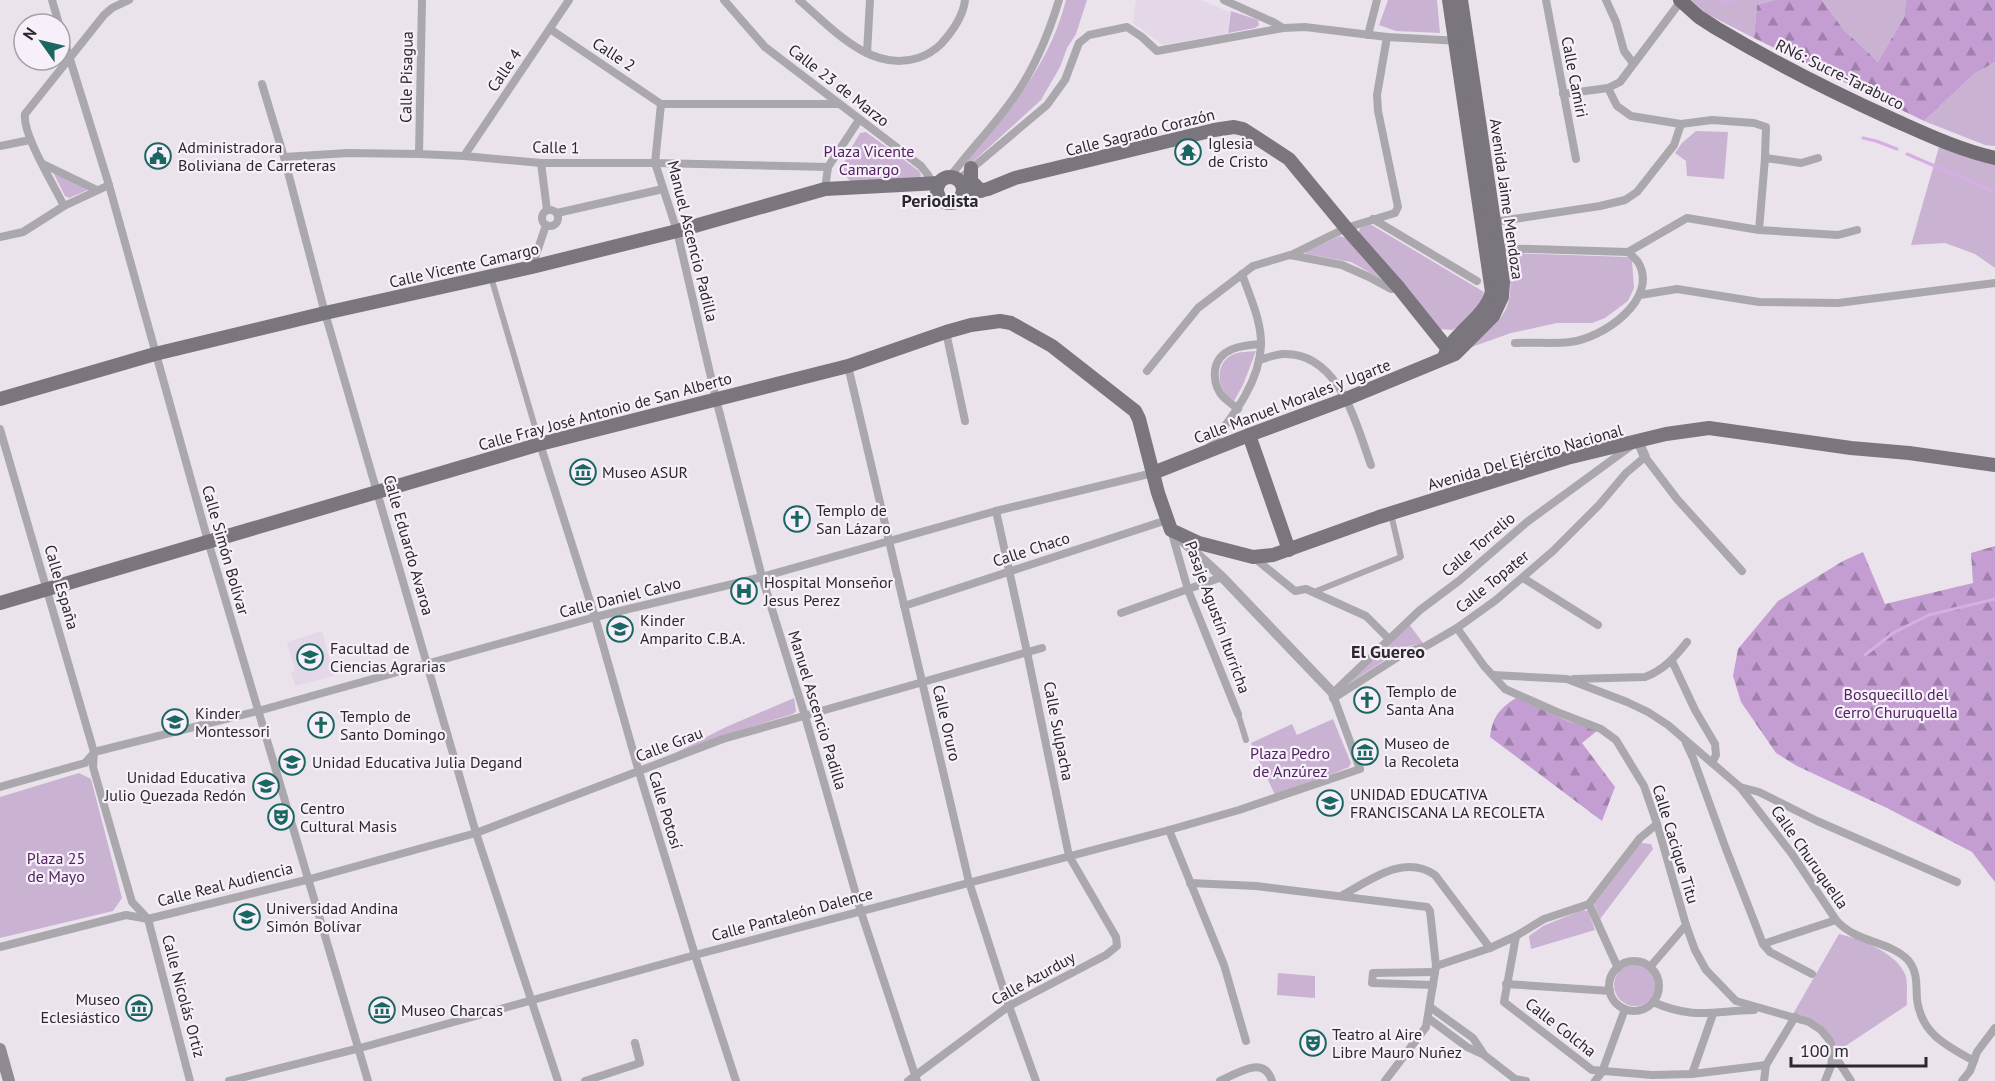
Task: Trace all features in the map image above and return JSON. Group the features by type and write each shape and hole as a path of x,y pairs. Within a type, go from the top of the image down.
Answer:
{"highway":[{"name":"RN6: Sucre-Tarabuco","path":"1681,0 1716,28 1824,88 1937,139 1977,154 1995,158"}],"main road":[{"name":"Avenida Jaime Mendoza","path":"1445,354 1455,354 1486,324 1497,309 1503,290 1494,222 1460,41 1449,0"},
{"name":"Avenida Jaime Mendoza","path":"1445,354 1482,313 1492,292 1460,41 1461,0"},
{"name":"Calle Sagrado Corazón","path":"943,183 941,199 949,203 957,201 962,195 981,191 1015,178 1234,127 1253,135 1289,159 1399,288 1445,354"},
{"path":"970,168 971,181 981,191"},
{"name":"Calle Vicente Camargo","path":"0,399 155,354 532,267 677,231 825,189 943,183"},
{"path":"943,183 963,186 962,195"},
{"name":"Calle Fray José Antonio de San Alberto","path":"0,603 540,444 848,366 946,332 1000,321 1011,323 1052,346 1135,411 1153,473"},
{"name":"Calle Manuel Morales y Ugarte","path":"1153,473 1346,399 1445,354"},
{"name":"Avenida Del Ejército Nacional","path":"1169,525 1199,543 1253,557 1274,555 1391,514 1567,458 1638,441 1708,428 1995,465"},
{"path":"1249,435 1289,550"},
{"path":"1153,473 1169,525"},
{"path":"0,1049 9,1081"}],"street":[{"path":"72,56 104,15 112,8 129,0"},
{"name":"Calle Pisagua","path":"419,154 422,0"},
{"name":"Calle 4","path":"464,156 569,0"},
{"name":"Calle 23 de Marzo","path":"724,0 765,47 943,183"},
{"path":"799,0 850,44 884,60 900,61 926,55 936,49 950,34 959,19 965,0"},
{"path":"867,53 870,0"},
{"path":"943,183 1012,100 1029,74 1042,48 1059,0"},
{"path":"1224,0 1258,14 1282,28"},
{"path":"1368,35 1377,0"},
{"name":"Calle Camiri","path":"1546,0 1576,159"},
{"path":"1606,0 1616,22 1624,51 1633,63"},
{"path":"1563,94 1608,88 1620,82 1681,0"},
{"path":"943,183 970,168 1047,105 1065,80 1079,43 1089,35 1127,27 1157,51 1282,28 1305,27 1387,37 1460,41"},
{"name":"Calle 2","path":"550,29 662,104"},
{"path":"1148,371 1198,308 1253,266 1290,255 1346,228 1395,213 1398,207 1378,111 1377,95 1387,37"},
{"name":"Calle Simón Bolívar","path":"72,69 109,185 208,541 368,1081"},
{"path":"59,72 25,114 25,118 30,140 64,206"},
{"name":"Calle Eduardo Avaroa","path":"262,84 284,157 325,313 476,833 558,1081"},
{"path":"1608,88 1617,106 1631,116 1681,124 1712,120 1754,123 1766,128 1759,230"},
{"path":"662,104 838,104"},
{"name":"Manuel Ascencio Padilla","path":"662,104 655,163 677,231 716,399 762,577 913,1079"},
{"path":"825,189 828,167 859,120"},
{"path":"1494,222 1600,206 1624,200 1637,192 1674,146 1681,124"},
{"path":"0,146 30,140"},
{"name":"Calle 1","path":"284,157 348,153 419,154 541,163 828,167"},
{"path":"1765,158 1801,164 1818,158"},
{"path":"43,163 97,190"},
{"path":"532,267 546,225 542,218 547,210 541,163"},
{"path":"0,237 23,232 64,206 109,185"},
{"path":"547,210 557,213 663,189"},
{"path":"546,225 551,226 556,223 557,213"},
{"path":"1497,248 1628,252 1687,218 1759,230 1838,235 1857,230"},
{"path":"1373,219 1477,282"},
{"path":"1515,343 1572,342 1599,332 1629,311 1640,295 1642,278 1638,263 1628,252"},
{"path":"1290,255 1342,265 1391,289 1399,288"},
{"path":"1206,452 1238,409 1259,360 1261,344 1257,320 1242,274"},
{"path":"491,277 540,444"},
{"path":"1640,295 1677,290 1759,302 1838,303 1995,284"},
{"path":"946,332 965,421"},
{"path":"1238,409 1221,395 1216,386 1214,379 1216,363 1227,351 1244,345 1261,344"},
{"path":"1259,360 1282,354 1301,357 1318,365 1330,375 1346,399 1371,465"},
{"name":"Calle Oruro","path":"848,366 887,541 969,882 1036,1081"},
{"name":"Calle España","path":"0,429 94,753"},
{"path":"1638,441 1645,457 1677,499 1742,571"},
{"name":"Calle Torrelio","path":"1333,696 1419,610 1460,580 1527,522 1638,441"},
{"name":"Calle Potosí","path":"540,444 595,617 695,955 736,1081"},
{"name":"Calle Topater","path":"1333,696 1406,652 1426,646 1457,628 1523,578 1599,505 1626,473 1645,457"},
{"name":"Calle Daniel Calvo","path":"94,753 258,711 595,617 762,577 996,511 1153,473"},
{"name":"Calle Sulpacha","path":"996,511 1069,856 1116,937 1117,946"},
{"path":"1314,592 1401,556 1391,514"},
{"path":"1169,525 1222,577 1333,696"},
{"name":"Calle Chaco","path":"904,606 1009,572 1169,525"},
{"name":"Pasaje Agustín Iturricha","path":"1169,525 1188,590 1238,714"},
{"path":"1253,557 1295,591 1306,589 1366,616 1389,639"},
{"path":"1121,614 1222,577"},
{"path":"1523,578 1598,625"},
{"name":"Calle Cacique Titu","path":"1457,628 1484,666 1505,689 1601,729 1616,740 1644,786 1686,925 1700,960 1721,987 1736,1001 1795,1017 1821,1030 1830,1041 1833,1053 1851,1081"},
{"path":"1493,675 1568,679 1645,676 1672,661 1687,642"},
{"name":"Calle Grau","path":"310,879 476,833 723,739 1042,648"},
{"path":"1672,661 1695,710 1715,744 1716,755 1712,763"},
{"name":"Calle Churuquella","path":"1568,679 1648,712 1668,725 1740,787 1792,854 1836,921 1856,936 1898,952 1907,959 1914,969 1923,1021 1933,1036 1974,1060"},
{"name":"Calle Pantaleón Dalence","path":"229,1081 360,1048 695,955 1169,830 1239,810 1360,769 1333,696"},
{"path":"1238,714 1246,740"},
{"path":"1684,740 1694,758 1763,944 1770,952 1812,974"},
{"path":"0,787 85,763 94,753"},
{"path":"94,753 93,767 132,902 148,919"},
{"path":"1740,787 1759,792 1837,830 1957,882"},
{"path":"1433,985 1372,983 1373,973 1435,969 1490,948 1544,919 1589,904 1640,838 1657,824"},
{"path":"1169,830 1224,965 1246,1041"},
{"path":"1341,896 1399,867 1418,867 1427,870 1435,875 1490,948"},
{"name":"Calle Real Audiencia","path":"148,919 310,879"},
{"path":"1190,883 1256,886 1427,907 1430,911 1435,969 1426,1027 1385,1081"},
{"path":"1589,904 1618,968"},
{"path":"0,947 126,915 148,919"},
{"name":"Calle Nicolás Ortiz","path":"148,919 190,1081"},
{"path":"1763,944 1836,921"},
{"path":"1650,967 1686,925"},
{"path":"1516,936 1506,984 1610,991"},
{"name":"Calle Azurduy","path":"913,1079 1009,1006 1106,955 1117,946"},
{"path":"1630,962 1638,962 1650,967 1655,973 1659,988 1653,1002 1640,1010 1625,1009 1618,1005 1610,991 1612,974 1630,962"},
{"name":"Calle Colcha","path":"1506,984 1504,1002 1592,1070 1602,1072"},
{"path":"1653,1002 1689,1014 1760,1009"},
{"path":"1430,1006 1473,1038 1484,1054"},
{"path":"1595,1081 1602,1072 1625,1009"},
{"path":"1692,1074 1713,1014"},
{"path":"1764,1081 1766,1065 1795,1017"},
{"path":"1428,1018 1467,1047 1484,1054 1515,1079 1526,1081"},
{"path":"1962,1081 1970,1071 1977,1052 1995,1028"},
{"path":"585,1081 640,1063 634,1043"},
{"path":"1825,1081 1833,1053"},
{"path":"1602,1072 1652,1075 1692,1074 1766,1065"},
{"path":"1220,1081 1253,1066 1265,1069 1272,1081"}],"shaded area":[{"path":"1136,0 1201,0 1230,12 1227,34 1163,45 1133,23"},
{"name":"Facultad de Ciencias Agrarias","path":"322,631 334,676 295,686 291,672 295,671 287,642"}],"green space":[{"path":"1066,0 1087,0 1076,34 1041,100 965,169 964,164 1011,108 1038,68 1059,24"},
{"path":"1388,0 1437,0 1440,33 1396,31 1379,25"},
{"path":"1691,0 1775,0 1757,5 1754,38 1707,14"},
{"path":"1775,0 1822,0 1843,29 1878,62 1904,17 1906,0 1995,0 1995,62 1974,74 1924,121 1754,38 1757,5"},
{"path":"1822,0 1906,0 1904,17 1878,62 1843,29"},
{"path":"1231,11 1258,20 1259,25 1255,28 1228,33"},
{"path":"1995,62 1995,146 1985,145 1924,121 1974,74"},
{"path":"1696,131 1728,132 1724,179 1687,176 1686,161 1675,153 1682,143"},
{"name":"Plaza Vicente Camargo","path":"866,132 919,171 921,175 919,179 852,182 844,171 844,164 860,133"},
{"path":"1939,147 1995,162 1995,268 1975,254 1945,243 1911,245"},
{"path":"53,172 90,189 69,198 65,196"},
{"path":"1370,224 1484,292 1472,314 1452,330 1440,329 1358,235 1360,228"},
{"path":"1340,236 1346,238 1383,280 1351,262 1305,252"},
{"path":"1510,253 1627,257 1632,260 1634,288 1628,301 1605,318 1592,323 1557,323 1511,333 1466,349 1499,319 1505,310 1510,288 1506,256"},
{"path":"1256,351 1234,401 1226,394 1220,381 1220,371 1224,361 1241,352"},
{"name":"Bosquecillo del Cerro Churuquella","path":"1995,546 1995,882 1972,852 1887,808 1797,766 1776,753 1741,702 1733,676 1738,649 1778,601 1843,561 1863,552 1885,604 1973,583 1971,553"},
{"path":"1409,624 1423,643 1405,647 1347,685"},
{"path":"794,698 796,711 793,714 673,754 726,727"},
{"path":"1516,698 1568,721 1598,730 1582,743 1615,787 1602,821 1490,737 1498,714"},
{"name":"Plaza Pedro de Anzúrez","path":"1333,719 1351,763 1349,767 1299,788 1275,795 1251,743 1292,724 1297,735"},
{"name":"Plaza 25 de Mayo","path":"79,773 91,779 122,898 113,911 0,938 0,797"},
{"path":"1641,843 1651,844 1653,849 1600,919 1594,904"},
{"path":"1582,910 1588,911 1595,930 1531,949 1529,936 1543,926"},
{"path":"1839,934 1875,947 1899,965 1906,979 1907,1005 1838,1051 1821,1026 1793,1014"},
{"path":"1635,964 1650,970 1656,985 1650,1000 1635,1006 1620,1000 1614,985 1620,970"},
{"path":"1278,973 1315,976 1315,998 1277,995"}],"waterway":[{"path":"1719,0 1722,2 1732,0"},
{"path":"1863,138 1897,149"},
{"path":"1907,154 1995,192"},
{"path":"1865,655 1893,633 1929,615 1995,599"}],"place":[{"name":"Iglesia de Cristo","path":"1188,152"},
{"name":"Administradora Boliviana de Carreteras","path":"158,156"},
{"name":"Museo ASUR","path":"583,472"},
{"name":"Templo de San Lázaro","path":"797,519"},
{"name":"Hospital Monseñor Jesus Perez","path":"744,591"},
{"name":"Kinder Amparito C.B.A.","path":"620,629"},
{"name":"Facultad de Ciencias Agrarias","path":"310,657"},
{"name":"Templo de Santa Ana","path":"1367,700"},
{"name":"Kinder Montessori","path":"175,722"},
{"name":"Templo de Santo Domingo","path":"321,725"},
{"name":"Museo de la Recoleta","path":"1365,752"},
{"name":"Unidad Educativa Julia Degand","path":"292,762"},
{"name":"Unidad Educativa Julio Quezada Redón","path":"266,786"},
{"name":"UNIDAD EDUCATIVA FRANCISCANA LA RECOLETA","path":"1330,803"},
{"name":"Centro Cultural Masis","path":"281,817"},
{"name":"Universidad Andina Simón Bolívar","path":"247,917"},
{"name":"Museo Eclesiástico","path":"139,1008"},
{"name":"Museo Charcas","path":"382,1010"},
{"name":"Teatro al Aire Libre Mauro Nuñez","path":"1313,1043"}],"district":[{"name":"Periodista","path":"940,200"},
{"name":"El Guereo","path":"1388,651"}]}
